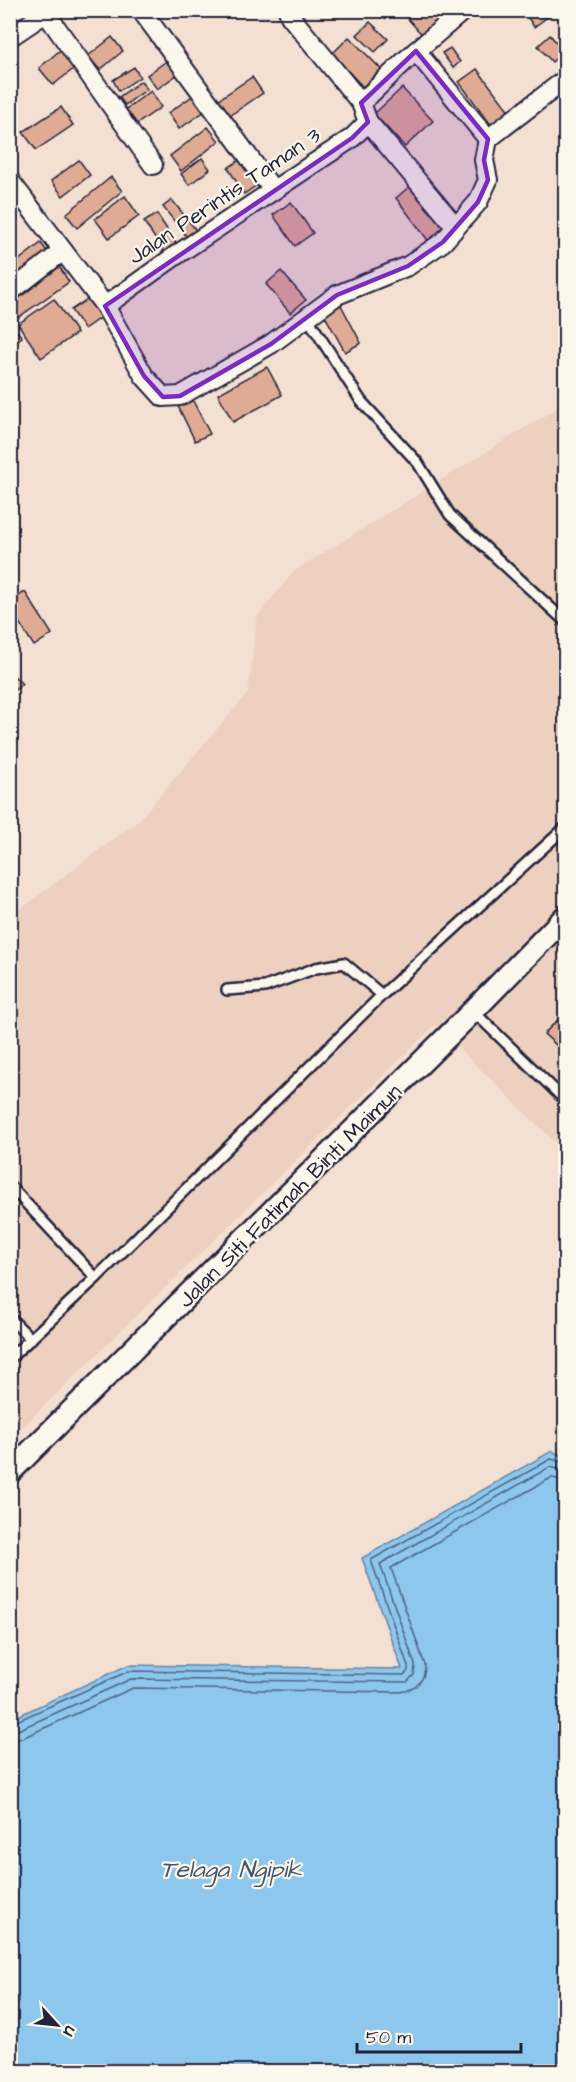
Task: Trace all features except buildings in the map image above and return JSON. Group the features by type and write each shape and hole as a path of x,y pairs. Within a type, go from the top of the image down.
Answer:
{"street":[{"path":"141,10 273,190"},
{"path":"288,10 290,16 362,103 368,122 455,226"},
{"path":"362,103 416,51 464,10"},
{"path":"10,37 48,12 153,165"},
{"path":"416,51 488,139"},
{"path":"10,181 105,306 144,376 163,397 180,396 271,344 337,295 408,266 443,242 478,202 488,180 484,160 488,139 566,79"},
{"name":"Jalan Perintis Taman 3","path":"105,306 352,138 368,122"},
{"path":"10,291 63,250"},
{"name":"Jalan Siti Fatimah Binti Maimun","path":"10,1472 566,916"}],"lane":[{"path":"306,317 361,401 418,463 450,515 566,622"},
{"path":"10,1358 96,1278 382,996 566,827"},
{"path":"226,990 265,987 316,968 344,963 382,996"},
{"path":"473,1011 566,1101"},
{"path":"10,1186 96,1278"},
{"path":"10,1318 31,1339"}],"highlighted area":[{"path":"416,51 488,139 484,160 488,180 478,202 443,242 408,266 337,295 271,344 180,396 163,397 144,376 105,306 352,138 368,122 361,103"}],"shaded area":[{"path":"565,403 565,1152 435,1025 11,1438 11,916 138,821 248,693 257,617 293,572"}],"water":[{"name":"Telaga Ngipik","path":"552,1451 566,1458 565,2071 11,2071 11,1719 128,1665 402,1669 362,1558"}]}
